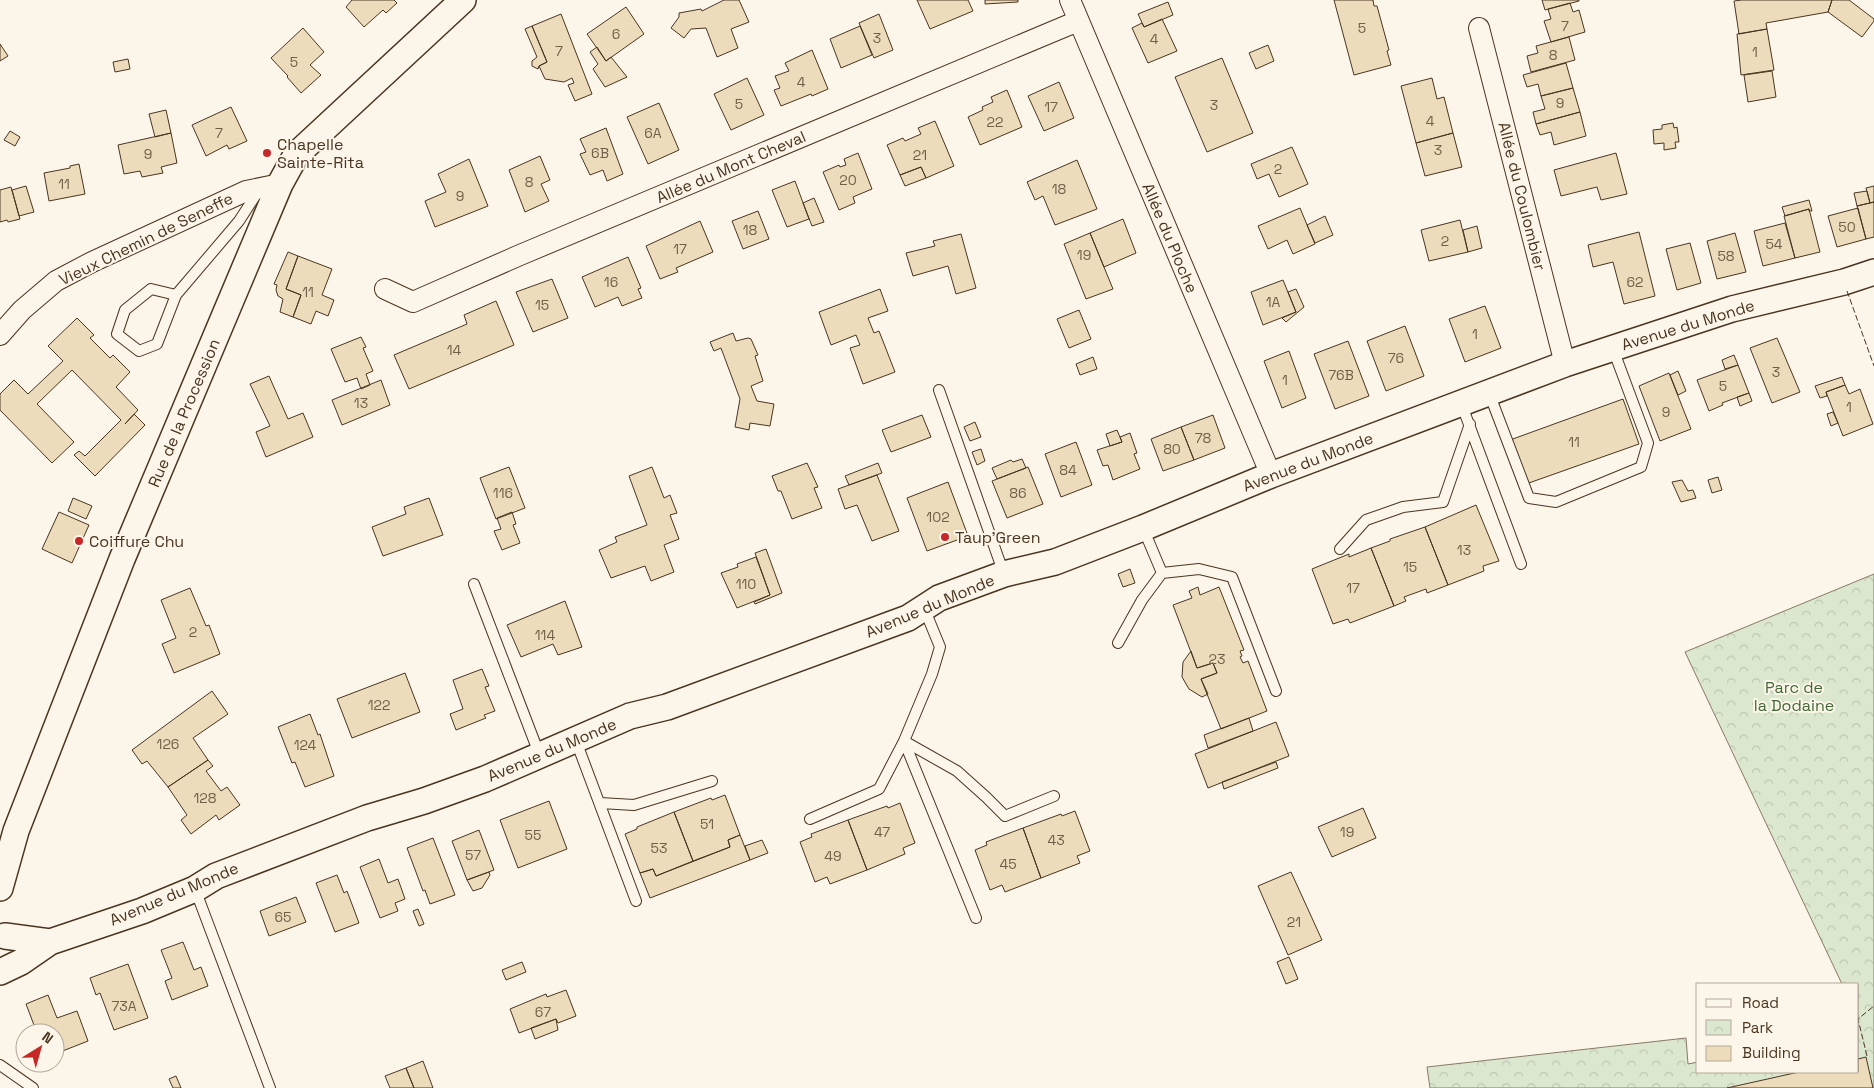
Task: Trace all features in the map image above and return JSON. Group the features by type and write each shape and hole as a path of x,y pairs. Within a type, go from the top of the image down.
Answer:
{"street":[{"name":"Rue de la Procession","path":"0,888 16,831 271,186 296,155 463,0"},
{"name":"Allée du Ploche","path":"1070,0 1271,475"},
{"name":"Allée du Mont Cheval","path":"386,289 413,302 520,255 1078,21"},
{"name":"Allée du Coulombier","path":"1479,28 1565,364"},
{"name":"Vieux Chemin de Seneffe","path":"0,335 22,310 56,281 92,262 246,191 271,186"},
{"name":"Avenue du Monde","path":"0,971 21,962 50,942 142,911 195,889 216,876 358,821 424,802 485,779 630,716 667,707 899,621 939,598 1004,574 1055,562 1271,475 1465,413 1489,393 1565,364 1732,309 1844,282 1874,272"},
{"name":"Avenue du Monde","path":"2,933 50,942"},
{"path":"0,971 8,956 8,946 2,933"}],"lane":[{"path":"176,295 151,289 125,310 117,334 139,351 157,344 176,295 271,186"},
{"path":"1489,393 1529,498 1556,502 1641,467 1648,443 1613,348"},
{"path":"939,390 1004,574"},
{"path":"1340,550 1366,520 1403,507 1443,502 1465,413"},
{"path":"1465,413 1521,564"},
{"path":"1143,528 1162,572"},
{"path":"1118,643 1142,600 1162,572 1198,569 1232,577 1276,692"},
{"path":"474,584 540,756"},
{"path":"810,819 879,789 904,741 932,674 940,647 924,608"},
{"path":"575,739 636,901"},
{"path":"904,741 958,771 1005,816 1054,796"},
{"path":"904,741 976,918"},
{"path":"600,803 634,805 712,781"},
{"path":"195,889 270,1088"},
{"path":"0,1065 33,1088"}],"green space":[{"name":"Parc de la Dodaine","path":"1874,574 1874,1088 1430,1088 1427,1067 1686,1038 1688,1064 1696,1062 1696,1073 1859,1073 1859,983 1842,983 1685,652"}],"building":[{"path":"352,0 394,0 397,3 386,13 383,10 364,27 346,7"},
{"path":"724,0 739,0 749,22 731,29 738,48 717,57 706,28 691,29 684,38 671,28 679,17 679,13 701,9 702,11"},
{"path":"917,0 968,0 973,11 930,29"},
{"path":"985,0 1018,0 1018,2 985,4"},
{"path":"1334,0 1373,0 1374,6 1377,6 1389,50 1387,51 1391,65 1354,75"},
{"path":"1542,0 1579,0 1579,1 1545,10"},
{"path":"1832,0 1828,12 1766,23 1767,29 1739,34 1734,1"},
{"path":"1832,0 1849,0 1874,19 1862,37 1828,12"},
{"path":"1168,2 1173,15 1144,27 1138,14"},
{"path":"1570,3 1573,12 1579,10 1585,32 1551,42 1544,21 1551,19 1548,9"},
{"path":"626,7 644,34 606,61 587,34"},
{"path":"561,14 592,94 575,101 568,85 574,83 572,78 564,82 545,79 539,66 547,62 532,26"},
{"path":"879,14 893,50 874,58 859,23"},
{"path":"1162,19 1177,51 1148,63 1132,28 1142,23 1144,27"},
{"path":"532,26 547,62 539,66 538,69 532,66 532,61 537,57 525,29"},
{"path":"860,26 872,55 841,68 830,39"},
{"path":"303,28 324,52 310,65 321,75 301,93 271,58"},
{"path":"1767,29 1774,70 1741,75 1737,34"},
{"path":"1569,37 1575,60 1531,72 1527,56 1538,53 1536,46"},
{"path":"0,44 8,56 0,61"},
{"path":"1268,45 1274,61 1256,69 1249,53"},
{"path":"597,47 606,61 611,57 627,77 605,87 593,69 598,64 590,52"},
{"path":"812,50 828,89 781,106 774,90 780,88 775,76 789,71 785,63"},
{"path":"1222,58 1253,133 1207,152 1175,77"},
{"path":"128,59 130,69 115,72 113,62"},
{"path":"1566,63 1573,88 1541,96 1538,84 1527,87 1523,75"},
{"path":"1772,71 1776,97 1748,102 1744,75"},
{"path":"747,78 764,115 731,130 714,94"},
{"path":"1432,78 1437,99 1444,97 1453,133 1416,143 1401,86"},
{"path":"1059,82 1074,118 1044,131 1028,96"},
{"path":"1573,88 1580,112 1536,124 1533,112 1545,109 1541,96"},
{"path":"1007,90 1022,127 980,145 968,117 983,110 982,107 993,102 991,97"},
{"path":"659,103 679,150 648,164 627,117"},
{"path":"231,107 247,141 229,149 227,145 206,156 192,125"},
{"path":"166,110 171,133 155,137 149,114"},
{"path":"1580,112 1586,136 1554,145 1551,132 1540,135 1536,124"},
{"path":"935,121 954,166 926,178 921,167 900,175 887,145 903,138 905,141 921,134 918,128"},
{"path":"1673,123 1674,128 1677,127 1679,142 1675,142 1676,148 1664,150 1664,143 1654,144 1653,130 1662,129 1662,125"},
{"path":"606,128 623,174 607,181 603,170 590,175 580,154 586,152 580,139"},
{"path":"10,131 20,137 15,146 4,140"},
{"path":"171,133 177,163 161,167 163,173 142,177 140,171 124,174 118,145"},
{"path":"1453,133 1462,167 1425,176 1416,143"},
{"path":"1292,147 1308,184 1279,197 1269,174 1257,179 1251,164"},
{"path":"858,153 872,189 853,197 855,203 839,210 823,172 839,165 840,167 846,165 844,159"},
{"path":"1616,153 1627,194 1601,200 1597,187 1561,196 1554,170"},
{"path":"540,156 550,180 541,184 549,201 525,212 509,170"},
{"path":"469,159 488,206 435,227 425,201 446,192 438,174"},
{"path":"1077,160 1097,209 1055,225 1043,196 1035,200 1027,182"},
{"path":"79,164 85,194 49,201 44,173 70,168 70,166"},
{"path":"921,167 926,178 905,186 900,175"},
{"path":"795,181 809,219 787,227 772,190"},
{"path":"26,186 34,212 19,216 12,190"},
{"path":"1874,186 1874,202 1870,203 1866,188"},
{"path":"11,187 20,219 0,222 0,190"},
{"path":"1867,191 1870,203 1857,206 1854,193"},
{"path":"814,198 824,222 812,226 803,203"},
{"path":"1809,200 1812,211 1809,211 1809,209 1785,216 1782,207"},
{"path":"1874,202 1874,237 1866,239 1857,206"},
{"path":"1300,208 1315,244 1293,254 1287,240 1268,249 1258,226"},
{"path":"1858,208 1866,239 1837,247 1828,216"},
{"path":"1809,209 1820,252 1795,258 1784,216"},
{"path":"758,211 769,239 743,249 732,221"},
{"path":"1325,216 1333,235 1315,243 1307,225"},
{"path":"1123,219 1136,253 1104,267 1090,233"},
{"path":"1460,220 1468,252 1429,261 1421,230"},
{"path":"700,221 713,252 676,268 678,272 660,279 646,246"},
{"path":"1785,223 1795,258 1763,266 1754,231"},
{"path":"1477,226 1482,248 1468,252 1463,230"},
{"path":"1639,232 1655,296 1624,304 1613,262 1593,267 1588,245"},
{"path":"1090,233 1113,289 1086,299 1064,244"},
{"path":"1735,233 1746,272 1717,279 1707,241"},
{"path":"961,234 976,288 956,294 948,266 913,276 906,253 935,246 933,241"},
{"path":"1690,243 1701,283 1677,290 1666,249"},
{"path":"288,252 298,256 286,289 301,295 293,317 280,312 283,299 278,296 277,285 274,284"},
{"path":"298,256 332,269 322,295 334,300 328,316 316,311 311,324 293,317 301,295 286,289"},
{"path":"628,257 641,288 638,289 642,298 622,306 618,297 595,307 582,277"},
{"path":"552,279 568,318 533,332 516,292"},
{"path":"1283,280 1296,312 1263,325 1251,292"},
{"path":"880,289 888,311 868,318 874,333 879,331 895,372 863,384 850,348 860,345 856,335 831,345 819,312"},
{"path":"1296,289 1304,307 1286,322 1282,318 1296,312 1288,292"},
{"path":"496,301 514,345 409,389 394,355 467,324 464,315"},
{"path":"1485,306 1501,348 1465,362 1449,319"},
{"path":"1079,310 1091,339 1069,348 1057,319"},
{"path":"77,318 94,335 90,338 110,358 113,355 130,372 116,387 138,410 134,414 145,425 95,476 74,455 79,451 85,456 121,420 72,370 37,404 74,442 52,463 0,410 0,394 14,380 28,394 63,361 48,346"},
{"path":"1405,326 1424,376 1386,391 1367,341"},
{"path":"733,333 736,341 751,339 758,355 755,356 763,381 751,386 757,401 774,404 770,426 750,423 749,430 735,427 740,399 721,348 714,351 710,342"},
{"path":"361,337 366,347 363,348 373,371 366,374 370,385 361,389 357,378 345,382 331,349"},
{"path":"1777,338 1800,392 1772,403 1750,348"},
{"path":"1348,341 1369,396 1335,409 1314,354"},
{"path":"1289,351 1306,398 1282,408 1264,361"},
{"path":"1734,355 1738,365 1725,369 1722,360"},
{"path":"1093,357 1097,369 1080,375 1076,364"},
{"path":"1738,365 1749,393 1722,403 1723,405 1709,411 1697,380"},
{"path":"1678,371 1686,391 1678,395 1670,375"},
{"path":"1669,373 1691,429 1660,441 1639,386"},
{"path":"269,376 288,419 303,413 313,437 266,457 256,432 270,426 250,384"},
{"path":"1842,377 1845,385 1826,392 1827,396 1820,398 1815,386"},
{"path":"381,380 390,405 342,425 332,400"},
{"path":"1845,385 1849,394 1860,389 1873,424 1843,436 1826,392"},
{"path":"1749,393 1752,401 1740,406 1737,397"},
{"path":"1623,399 1639,444 1526,484 1510,440"},
{"path":"1833,412 1838,423 1831,426 1827,414"},
{"path":"922,415 931,437 891,452 882,430"},
{"path":"1213,415 1225,448 1194,460 1181,427"},
{"path":"975,422 981,437 970,441 964,427"},
{"path":"1181,427 1194,460 1163,471 1151,439"},
{"path":"1117,430 1122,442 1110,446 1106,434"},
{"path":"1130,433 1137,453 1134,454 1140,469 1113,480 1108,465 1103,466 1097,450 1122,442 1120,437"},
{"path":"1076,442 1092,485 1061,497 1045,454"},
{"path":"981,449 985,461 977,465 972,452"},
{"path":"1022,459 1026,468 997,479 992,468 1011,460 1013,462"},
{"path":"807,463 818,487 814,488 822,508 792,519 781,491 778,491 772,476"},
{"path":"878,463 882,473 849,485 845,476"},
{"path":"509,467 525,508 496,519 480,478"},
{"path":"652,467 664,498 670,495 677,513 670,515 679,539 664,545 674,572 651,581 645,566 611,578 599,550 617,542 615,537 647,525 629,476"},
{"path":"1028,467 1043,504 1007,518 992,481"},
{"path":"877,475 899,531 872,541 857,505 845,509 838,489"},
{"path":"1718,477 1722,490 1712,493 1708,480"},
{"path":"1682,480 1688,491 1693,490 1696,498 1681,502 1672,482"},
{"path":"948,482 968,536 927,551 907,498"},
{"path":"73,498 92,506 86,519 68,511"},
{"path":"429,498 443,535 383,556 372,527 406,514 404,507"},
{"path":"1476,505 1499,561 1483,566 1484,571 1448,585 1425,527"},
{"path":"59,512 89,525 72,563 42,549"},
{"path":"512,512 516,524 513,525 520,543 502,550 494,531 501,529 497,518"},
{"path":"1425,527 1448,585 1427,593 1426,589 1404,597 1406,601 1394,606 1371,548 1390,541 1390,539"},
{"path":"1371,548 1394,606 1350,623 1348,619 1333,624 1312,569 1349,554 1349,557"},
{"path":"766,549 782,593 755,604 754,602 770,595 755,553"},
{"path":"756,557 770,595 737,608 721,573 738,567 737,564"},
{"path":"1130,569 1135,583 1123,587 1118,574"},
{"path":"1198,587 1200,595 1219,587 1244,650 1240,651 1242,656 1240,657 1243,663 1248,661 1267,711 1221,729 1201,679 1217,673 1213,663 1197,668 1173,605 1192,598 1189,591"},
{"path":"190,588 206,626 209,625 220,654 174,673 162,644 176,638 161,600"},
{"path":"565,601 582,647 558,655 553,644 521,657 507,625"},
{"path":"1191,651 1197,668 1213,663 1217,673 1201,679 1208,694 1202,697 1189,689 1182,677 1183,662"},
{"path":"482,669 489,686 485,687 495,711 484,715 486,718 456,730 450,714 463,709 453,680"},
{"path":"405,673 420,712 352,738 337,699"},
{"path":"212,691 228,714 193,738 208,760 168,787 147,761 142,764 132,750"},
{"path":"310,714 318,735 320,734 334,776 305,787 295,762 292,763 278,727"},
{"path":"1249,718 1253,731 1208,748 1204,735"},
{"path":"1276,722 1289,756 1208,788 1195,754"},
{"path":"208,760 213,766 206,771 221,791 227,787 240,805 219,820 216,815 191,834 181,820 187,815 168,787"},
{"path":"1276,762 1278,768 1224,789 1222,782"},
{"path":"725,795 740,835 728,840 730,847 693,861 674,812 711,798 712,800"},
{"path":"549,801 567,849 518,868 500,820"},
{"path":"900,803 915,843 903,848 905,854 867,870 848,820"},
{"path":"1363,808 1376,838 1332,857 1318,827"},
{"path":"1075,811 1090,851 1077,856 1080,863 1041,878 1023,828"},
{"path":"674,812 693,861 656,876 653,869 640,873 625,834"},
{"path":"848,820 867,870 830,884 827,877 815,882 800,842 812,837 811,834"},
{"path":"1023,828 1041,878 1005,892 1002,885 990,890 975,850 987,845 986,842"},
{"path":"479,830 494,870 467,880 452,841"},
{"path":"740,835 750,860 650,898 640,873 653,869 656,876 730,847 728,840"},
{"path":"433,838 455,895 430,904 425,890 423,891 407,848"},
{"path":"762,840 768,853 750,860 745,846"},
{"path":"379,859 388,883 398,879 405,899 395,903 398,911 380,918 360,867"},
{"path":"489,872 490,875 482,888 473,891 467,880"},
{"path":"1291,872 1322,940 1288,955 1258,886"},
{"path":"337,875 344,893 347,891 359,923 335,932 316,883"},
{"path":"296,897 306,922 269,936 260,911"},
{"path":"418,909 424,924 419,926 413,911"},
{"path":"183,942 194,970 201,967 208,986 172,1000 165,981 172,978 161,950"},
{"path":"1289,957 1298,979 1286,984 1277,962"},
{"path":"522,962 526,972 506,980 502,970"},
{"path":"128,964 148,1018 114,1030 100,993 96,995 90,978"},
{"path":"566,990 576,1016 558,1023 556,1019 519,1033 510,1009 546,994 547,997"},
{"path":"48,995 57,1018 77,1011 88,1041 65,1050 65,1023 33,1023 26,1004"},
{"path":"556,1019 558,1030 535,1039 531,1028"},
{"path":"1866,1057 1873,1088 1727,1088 1794,1073 1859,1073 1859,1059"},
{"path":"423,1061 433,1088 414,1088 406,1068"},
{"path":"406,1068 414,1088 390,1088 385,1076"},
{"path":"176,1076 181,1088 173,1088 169,1079"}],"fence":[{"path":"1847,291 1874,366"},
{"path":"1859,1018 1874,1006"},
{"path":"1859,1023 1867,1056"}],"place":[{"name":"Chapelle Sainte-Rita","path":"267,153"},
{"name":"Taup’Green","path":"945,537"},
{"name":"Coiffure Chu","path":"79,541"}]}
